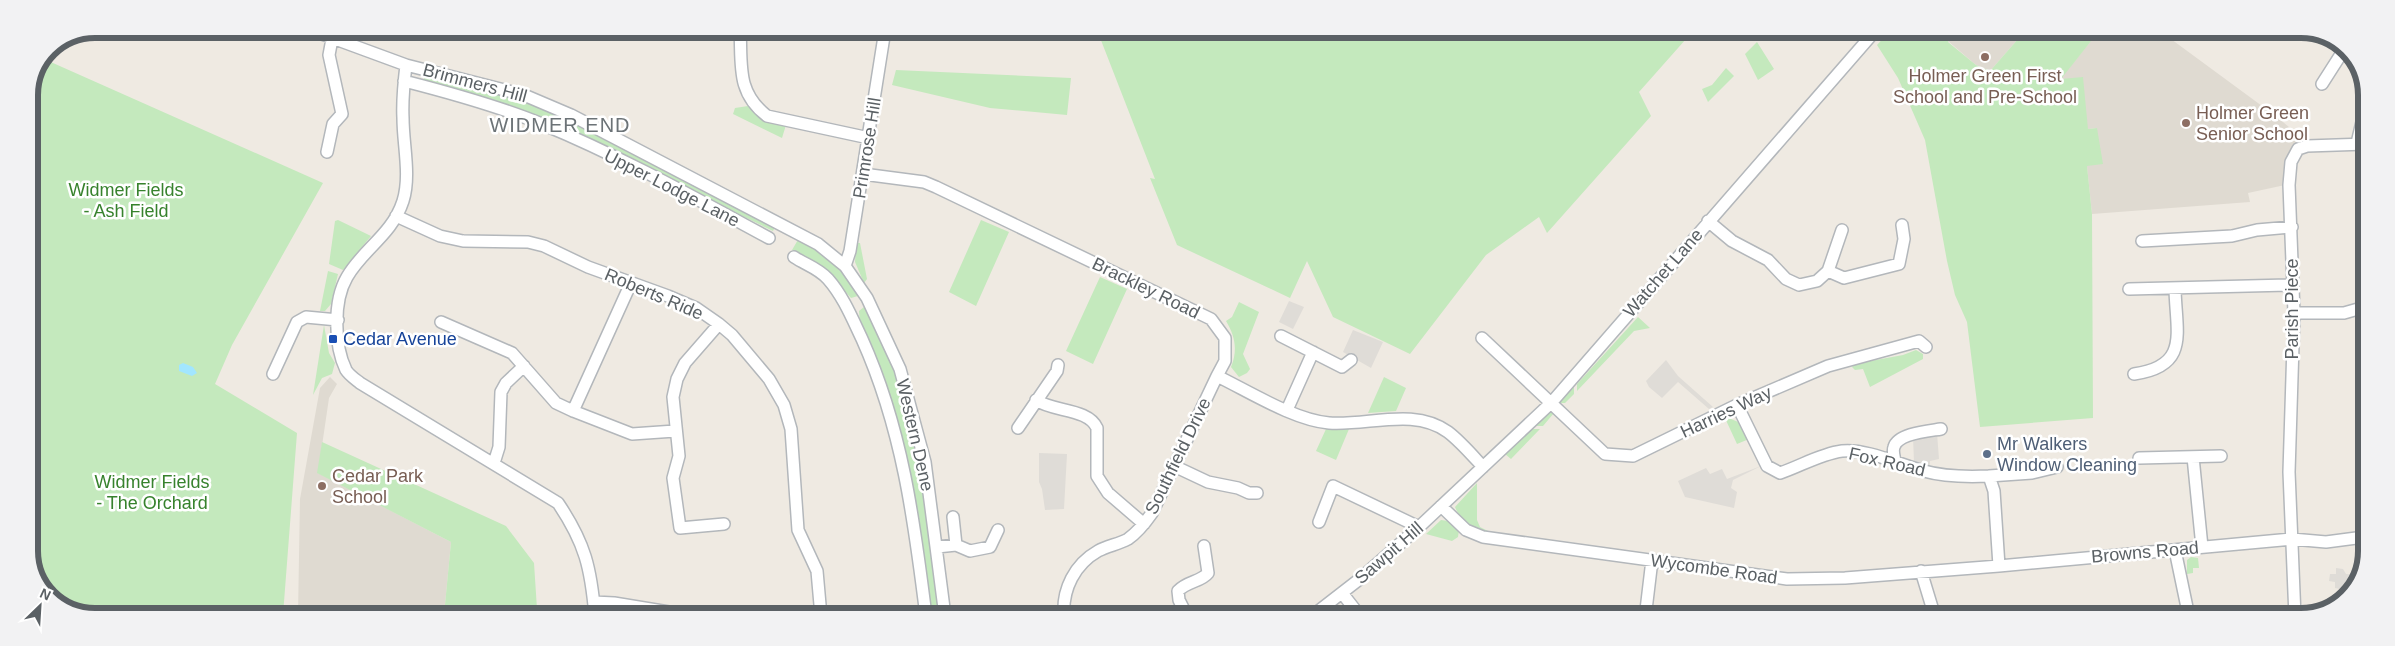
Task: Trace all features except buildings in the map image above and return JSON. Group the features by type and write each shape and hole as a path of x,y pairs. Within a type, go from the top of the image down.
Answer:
{"street":[{"path":"740,38 743,84 753,106 766,116 869,138"},
{"name":"Primrose Hill","path":"845,266 850,251 884,38"},
{"name":"Watchet Lane","path":"1441,506 1552,402 1869,38"},
{"name":"Brimmers Hill","path":"332,39 406,64 524,95 571,115 818,244 845,266"},
{"path":"327,152 333,124 342,114 329,55 332,39"},
{"path":"2322,84 2341,55"},
{"path":"406,64 402,116 406,182 403,200 388,229 347,277 340,294 338,337 342,357 347,371 360,383 558,503 572,524 589,563 594,608"},
{"name":"Upper Lodge Lane","path":"404,81 457,95 541,124 634,167 769,238"},
{"name":"Parish Piece","path":"2295,608 2289,472 2294,313 2289,185 2291,162 2298,150 2307,146 2357,143"},
{"name":"Brackley Road","path":"863,174 930,184 1210,319 1225,338 1225,361 1218,376"},
{"name":"Roberts Ride","path":"396,216 440,236 463,241 528,242 544,246 588,267 689,305 719,324 732,335 769,379 784,405 791,429 798,530 817,571 820,608"},
{"path":"1708,221 1732,240 1768,260 1786,279 1799,285 1817,281 1828,271 1842,230"},
{"path":"1828,271 1844,278 1899,264 1904,239 1902,225"},
{"path":"2142,241 2232,236 2257,230 2292,227"},
{"path":"794,257 812,265 828,279 847,306 868,354 904,462 925,608"},
{"name":"Western Dene","path":"845,266 867,298 900,369 925,462 945,608"},
{"path":"573,412 631,283"},
{"path":"2129,288 2175,289 2292,285"},
{"path":"2134,374 2148,372 2166,364 2177,349 2175,289"},
{"path":"847,306 867,298"},
{"path":"2294,313 2344,313 2357,309"},
{"path":"272,374 297,322 306,317 338,320"},
{"path":"441,322 512,353 556,403 573,412 632,434 676,431"},
{"path":"719,324 685,363 677,379 673,397 679,456 673,478 676,528 724,524"},
{"path":"1280,336 1342,366 1351,360"},
{"name":"Harries Way","path":"1482,338 1605,454 1633,456 1738,405 1828,366 1923,341"},
{"path":"1287,410 1313,352"},
{"path":"1018,428 1057,371 1058,365"},
{"path":"494,463 499,447 501,392 506,384 524,366"},
{"path":"1218,376 1308,419 1329,423 1413,420 1433,425 1447,431 1484,467"},
{"name":"Southfield Drive","path":"1063,608 1068,582 1083,561 1099,550 1127,539 1144,524 1218,376"},
{"path":"1036,400 1045,406 1084,416 1094,423 1097,428 1097,476 1108,494 1144,524"},
{"name":"Fox Road","path":"1738,405 1767,466 1780,473 1827,454 1843,451 1858,452 1926,472 1962,477 2032,473 2057,466"},
{"path":"1895,463 1893,449 1896,443 1908,435 1941,429"},
{"path":"2193,456 2202,547"},
{"path":"2146,470 2143,458 2220,456"},
{"path":"1174,466 1208,482 1238,488 1249,494 1257,493"},
{"path":"1988,476 1994,491 1999,566"},
{"path":"1319,522 1334,486 1419,527"},
{"name":"Sawpit Hill","path":"1322,608 1419,527 1441,506"},
{"name":"Wycombe Road","path":"1441,506 1466,530 1483,537 1787,579 1845,578 1999,566"},
{"path":"953,517 956,545"},
{"path":"937,547 956,545 970,551 990,547 998,530"},
{"name":"Browns Road","path":"1999,566 2292,539 2326,542 2358,538"},
{"path":"1182,608 1178,600 1178,591 1184,585 1204,577 1208,573 1204,546"},
{"path":"2175,550 2187,608"},
{"path":"1646,608 1652,560"},
{"path":"1921,571 1932,608"},
{"path":"1342,593 1354,608"},
{"path":"594,602 645,608"}],"shaded area":[{"name":"Holmer Green First School and Pre-School","path":"1950,38 2019,38 1990,71 1976,65 1948,41"},
{"name":"Holmer Green Senior School","path":"2093,38 2170,38 2277,117 2303,139 2297,141 2288,155 2288,177 2285,185 2248,193 2250,202 2092,214 2087,166 2097,128 2088,129 2060,79"},
{"path":"1289,301 1304,307 1293,329 1279,322"},
{"path":"1353,330 1383,342 1371,368 1343,352"},
{"path":"1666,360 1678,376 1713,407 1709,409 1678,382 1662,398 1649,387 1646,381"},
{"name":"Cedar Park School","path":"330,377 337,384 329,398 318,473 451,542 445,608 298,608 300,499 320,388"},
{"path":"1937,433 1939,459 1930,461 1930,465 1914,462 1913,437"},
{"path":"1039,453 1067,454 1064,509 1045,510 1039,482"},
{"path":"1761,466 1733,480 1731,488 1737,492 1734,508 1685,497 1678,481 1706,468 1710,474 1722,469 1727,479"},
{"path":"2336,568 2343,569 2346,574 2352,575 2342,590 2335,588 2335,582 2329,581 2330,574 2336,574"}],"green space":[{"path":"1100,38 1687,38 1639,92 1651,116 1547,233 1539,217 1486,255 1410,354 1333,317 1307,261 1290,298 1177,245 1150,178 1155,179"},
{"path":"1884,38 1950,38 1948,42 1976,65 1990,71 2019,38 2093,38 2061,79 2083,77 2088,129 2097,128 2103,164 2087,166 2092,214 2093,418 1980,427 1967,322 1955,295 1947,261 1925,140 1898,78 1877,45"},
{"path":"1757,42 1774,69 1758,80 1745,54"},
{"path":"49,61 323,183 232,345 215,384 297,433 284,608 95,608 83,607 66,601 65,581 46,581 38,555 38,95 42,73"},
{"path":"1726,68 1734,76 1708,102 1702,89 1712,85"},
{"path":"896,70 1071,78 1067,115 990,108 892,85"},
{"path":"426,72 547,106 775,227 773,231 654,173 423,82"},
{"path":"748,106 758,115 786,125 782,138 733,114 735,108"},
{"path":"338,220 371,236 343,270 329,264 335,221"},
{"path":"981,220 1009,232 976,306 949,292"},
{"path":"799,238 832,263 853,285 859,294 858,296 851,298 825,269 792,250"},
{"path":"856,243 860,243 867,279 864,283 855,262"},
{"path":"328,271 338,274 331,304 325,311 320,311"},
{"path":"1100,277 1127,289 1093,364 1066,351"},
{"path":"1239,302 1259,312 1243,354 1250,369 1239,377 1231,367 1235,349 1232,332 1226,321 1232,317"},
{"path":"864,307 867,308 884,344 901,388 921,457 940,608 927,608 913,493 901,436 885,387 860,323 859,311"},
{"path":"1638,317 1650,328 1634,331 1577,391 1577,384"},
{"path":"324,325 329,353 335,363 332,374 322,378 313,395"},
{"path":"1916,350 1923,354 1923,359 1870,387 1863,369 1855,370 1852,367 1854,364 1903,355"},
{"path":"1384,377 1406,388 1396,411 1368,413"},
{"path":"1574,387 1574,394 1565,403 1560,403 1559,402"},
{"path":"1551,409 1554,413 1543,426 1533,426"},
{"path":"1724,416 1743,424 1749,439 1737,444"},
{"path":"1326,429 1349,429 1336,460 1316,451"},
{"path":"1531,429 1540,429 1511,459 1505,454"},
{"path":"322,442 506,526 534,563 537,608 445,608 451,542 317,473"},
{"path":"1477,483 1477,520 1480,527 1494,534 1471,526 1462,518 1455,507"},
{"path":"1441,520 1448,521 1459,530 1458,537 1452,541 1426,534"},
{"path":"2191,557 2198,558 2199,568 2193,568 2193,573 2187,574 2187,560"}],"water":[{"path":"183,363 193,367 197,373 192,376 179,371 179,365"}],"place":[{"name":"Holmer Green First School and Pre-School","path":"1985,57"},
{"name":"Holmer Green Senior School","path":"2186,123"},
{"name":"Cedar Avenue","path":"333,339"},
{"name":"Mr Walkers Window Cleaning","path":"1987,454"},
{"name":"Cedar Park School","path":"322,486"}],"district":[{"name":"WIDMER END","path":"560,125"}],"park label":[{"name":"Widmer Fields - Ash Field","path":"126,200"},
{"name":"Widmer Fields - The Orchard","path":"152,492"}]}
